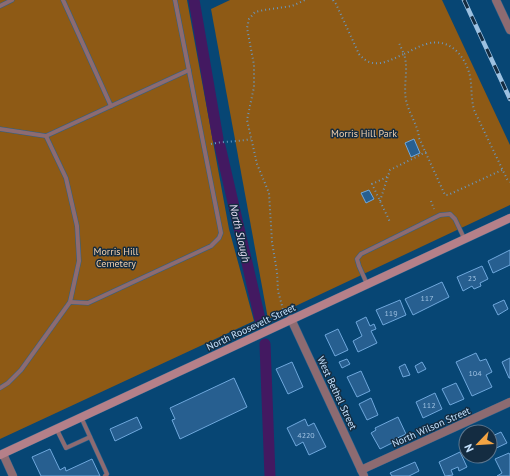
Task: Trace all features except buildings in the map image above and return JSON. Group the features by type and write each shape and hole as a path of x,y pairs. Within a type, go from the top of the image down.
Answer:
{"street":[{"path":"496,0 510,30"},
{"name":"North Roosevelt Street","path":"1,454 464,238 510,218"},
{"name":"West Bethel Street","path":"291,320 363,473"},
{"name":"North Wilson Street","path":"363,473 510,402"},
{"path":"1,454 13,476"}],"lane":[{"path":"0,6 12,0"},
{"path":"63,0 111,106"},
{"path":"70,302 88,303 211,246 220,238 221,233 176,0"},
{"path":"0,129 46,136 189,70"},
{"path":"0,388 8,383 21,370 70,302 79,260 77,226 66,178 46,136"},
{"path":"367,284 359,266 358,258 361,254 440,215 450,214 455,219 464,238"},
{"path":"81,417 107,474 105,476"},
{"path":"56,428 66,448 90,437"}],"path":[{"path":"284,313 278,291 277,272 272,242 269,193 257,164 247,120 254,87 254,65 247,28 249,19 255,12 292,6 305,0"},
{"path":"333,0 360,54 369,62 385,62 432,42 448,44 461,55 470,76 471,99 474,110 502,170 510,182"},
{"path":"399,44 407,63 405,84 406,100 419,133 419,138 445,195 448,195 502,170"},
{"path":"204,146 251,139"},
{"path":"380,201 390,170 426,152"},
{"path":"388,176 372,184 390,222"}],"green space":[{"name":"Morris Hill Cemetery","path":"0,0 187,0 229,229 254,321 0,439"},
{"name":"Morris Hill Park","path":"230,0 442,0 510,145 510,205 268,319 211,9"}],"waterway":[{"name":"North Slough","path":"194,0 218,139"},
{"name":"North Slough","path":"220,146 260,319"},
{"name":"North Slough","path":"265,344 270,476"}],"railway":[{"path":"464,0 510,99"}]}
